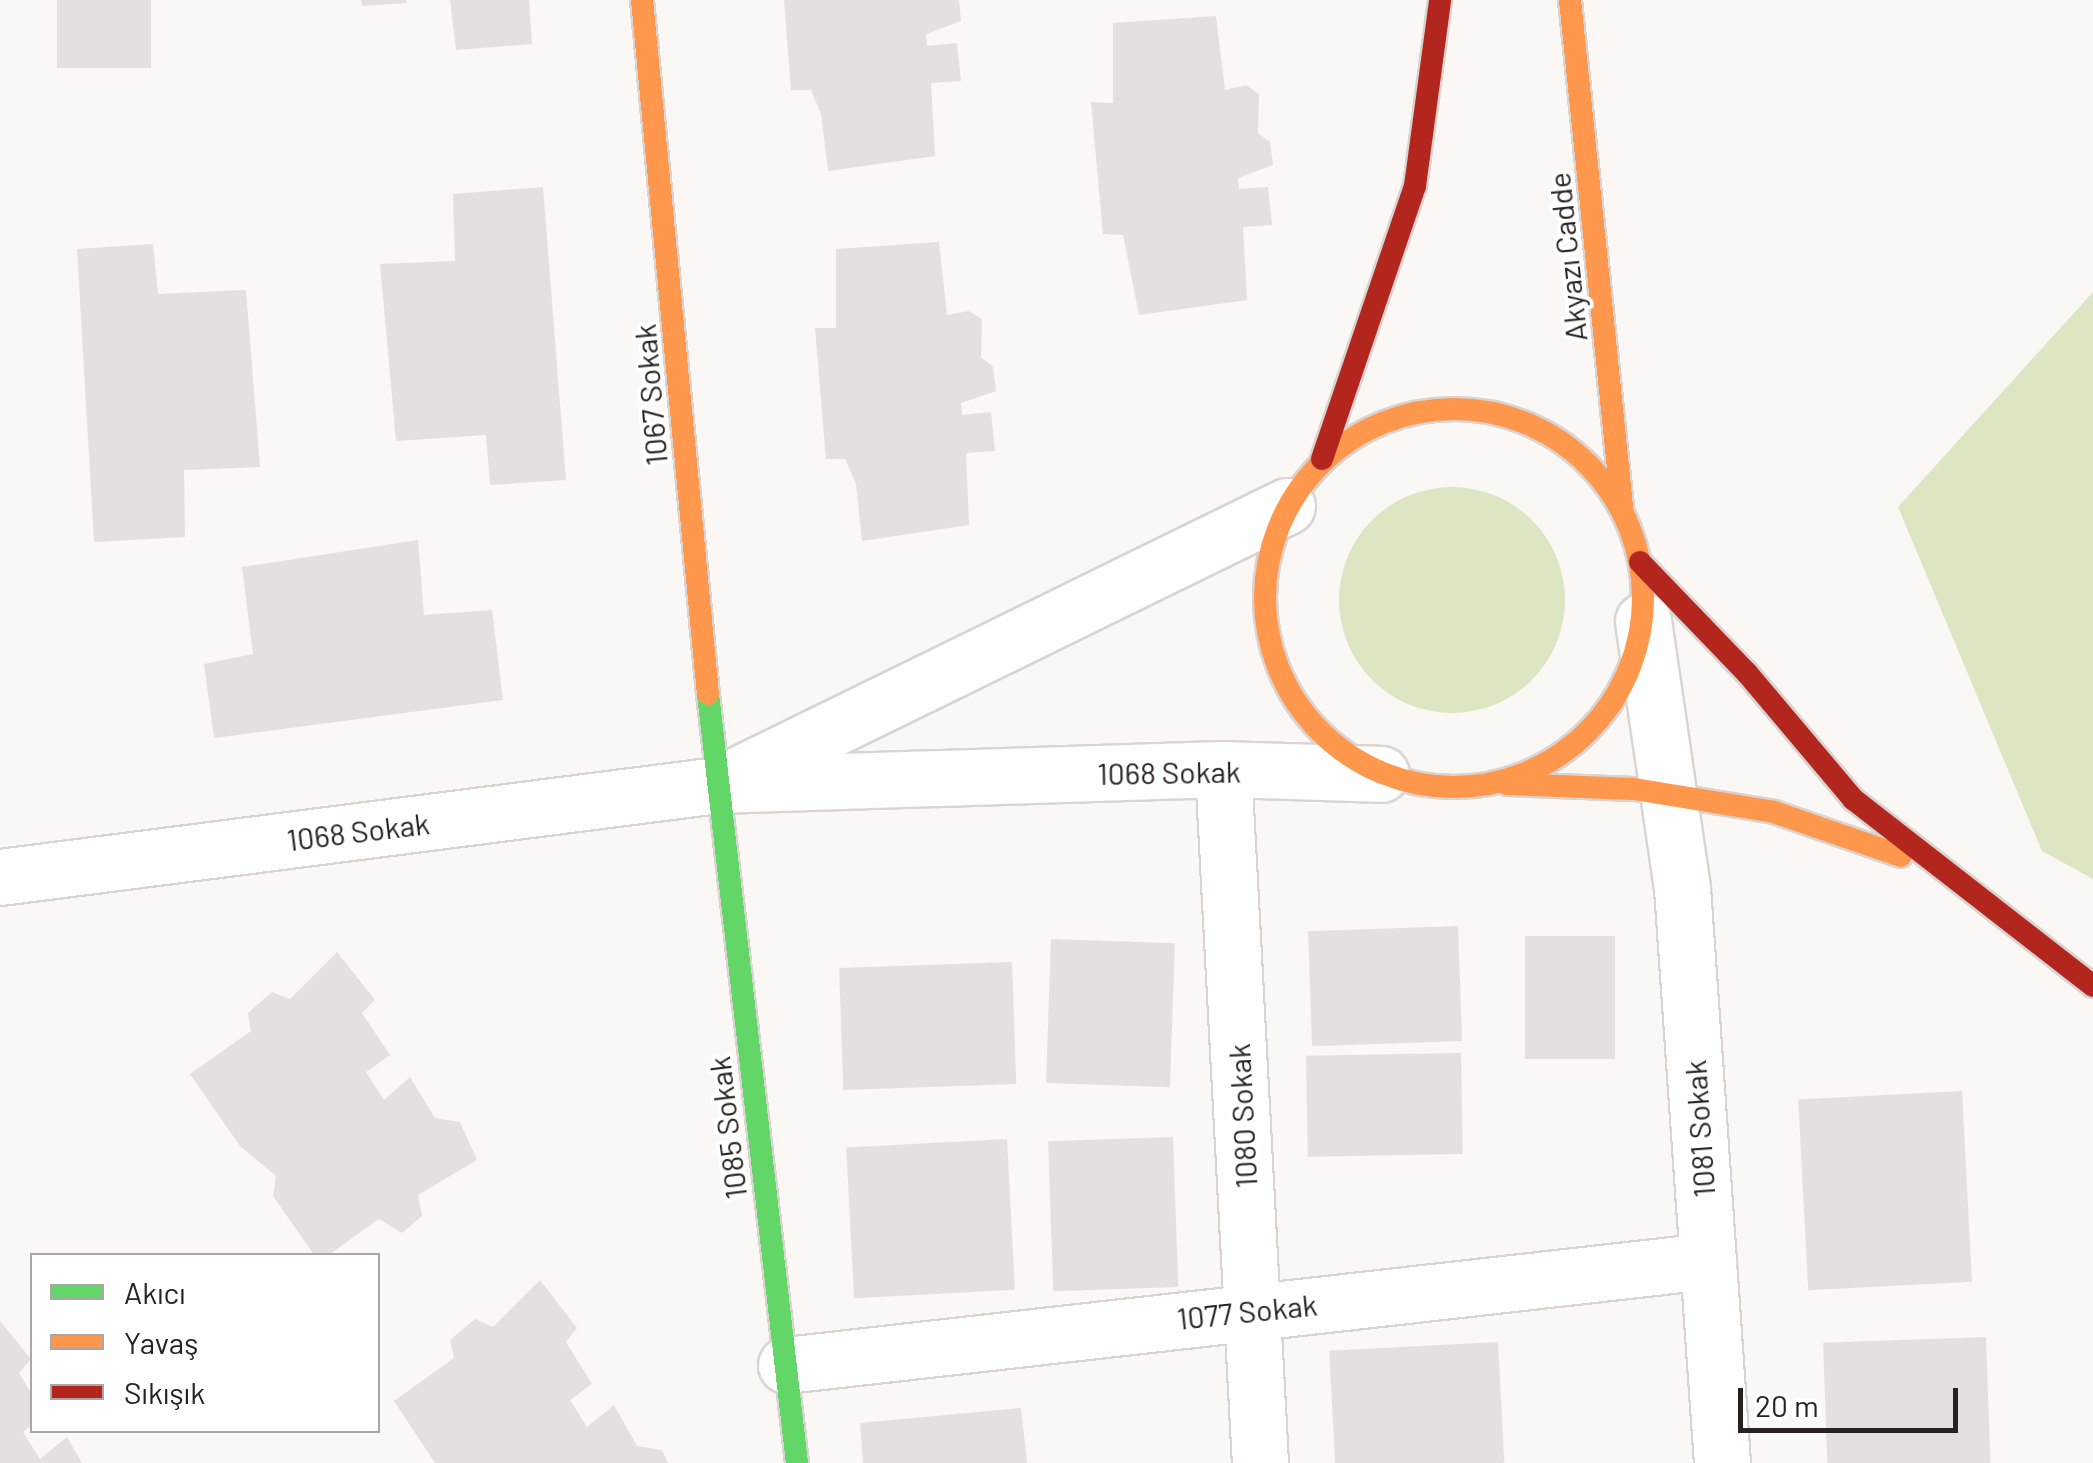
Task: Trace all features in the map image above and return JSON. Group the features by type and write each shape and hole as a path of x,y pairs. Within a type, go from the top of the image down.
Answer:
{"main road":[{"name":"1067 Sokak","path":"642,0 717,785"},
{"path":"1322,460 1415,186 1440,0"},
{"name":"Akyazı Cadde","path":"1570,0 1622,508"},
{"path":"1496,784 1550,762 1595,726 1628,677 1643,621 1640,562 1622,508 1586,460 1555,438 1483,409 1426,408 1370,426 1322,460 1287,506 1268,556 1264,609 1274,660 1299,708 1322,734 1381,774 1437,788 1496,784 1668,795 1774,812 1933,867"},
{"path":"1640,562 1747,673 1853,799 1933,867 2093,986"},
{"name":"1085 Sokak","path":"717,785 797,1463"}],"street":[{"name":"1068 Sokak","path":"717,785 1287,506"},
{"name":"1081 Sokak","path":"1643,621 1682,888 1722,1463"},
{"name":"1068 Sokak","path":"0,877 717,785 1223,768 1381,774"},
{"name":"1080 Sokak","path":"1223,768 1260,1463"},
{"name":"1077 Sokak","path":"786,1364 1708,1261"}],"green space":[{"path":"2093,292 2093,879 2042,851 1898,507"},
{"path":"1452,487 1495,496 1532,520 1556,557 1565,600 1556,643 1532,680 1495,704 1452,713 1409,704 1372,680 1348,643 1339,600 1348,557 1372,520 1409,496"}],"building":[{"path":"57,0 151,0 151,68 57,68"},
{"path":"361,0 406,0 406,3 362,6"},
{"path":"450,0 529,0 532,44 456,50"},
{"path":"784,0 959,0 961,21 926,34 927,46 957,43 961,81 931,83 935,156 828,171 821,114 811,90 791,90"},
{"path":"1216,16 1225,90 1246,85 1259,94 1258,133 1270,142 1273,165 1238,178 1239,189 1268,187 1272,225 1243,227 1247,300 1139,315 1123,235 1103,234 1091,102 1113,103 1113,23"},
{"path":"543,187 566,480 490,485 486,435 396,441 380,264 455,261 453,194"},
{"path":"939,242 947,315 969,311 982,319 981,357 993,367 996,391 961,403 962,415 991,412 995,451 966,453 969,525 862,541 856,484 845,459 826,459 815,328 836,328 836,249"},
{"path":"153,244 158,294 246,290 260,467 184,470 185,537 94,542 77,249"},
{"path":"418,540 424,615 492,610 503,700 214,738 204,664 253,654 242,567"},
{"path":"1458,926 1462,1041 1312,1046 1308,931"},
{"path":"1525,936 1615,936 1615,1059 1525,1059"},
{"path":"1051,939 1175,943 1170,1087 1046,1083"},
{"path":"337,952 375,1000 362,1013 390,1055 366,1072 384,1100 410,1077 435,1118 460,1122 477,1160 418,1195 422,1216 402,1233 379,1219 331,1253 313,1253 273,1196 276,1176 240,1146 190,1074 251,1031 248,1013 272,992 290,999"},
{"path":"1012,962 1016,1084 843,1090 839,968"},
{"path":"1461,1053 1463,1154 1308,1157 1306,1056"},
{"path":"1962,1091 1972,1282 1808,1290 1798,1100"},
{"path":"1173,1137 1178,1287 1053,1291 1048,1141"},
{"path":"1007,1139 1015,1290 854,1298 846,1147"},
{"path":"540,1280 577,1328 566,1342 592,1384 570,1400 587,1427 614,1405 637,1446 662,1450 668,1463 435,1463 394,1401 454,1358 450,1340 475,1319 493,1327"},
{"path":"0,1321 30,1358 19,1373 30,1391 30,1427 23,1432 40,1459 67,1437 82,1463 0,1463"},
{"path":"1986,1337 1990,1463 1827,1463 1823,1343"},
{"path":"1498,1342 1504,1463 1335,1463 1329,1351"},
{"path":"1021,1408 1027,1463 863,1463 860,1423"}],"traffic: fast":[{"path":"708,694 797,1463"}],"traffic: slow":[{"path":"642,0 708,694"},
{"path":"1570,0 1622,507"},
{"path":"1454,409 1491,412 1526,423 1559,441 1588,464 1611,493 1629,526 1640,561 1643,598 1640,635 1629,670 1611,703 1588,732 1559,755 1526,773 1491,784 1454,787 1417,784 1382,773 1349,755 1320,732 1297,703 1279,670 1268,635 1265,598 1268,561 1279,526 1297,493 1320,464 1349,441 1382,423 1417,412 1454,409"},
{"path":"1507,784 1634,789 1774,812 1901,856"}],"traffic: jam":[{"path":"1322,459 1415,186 1440,0"},
{"path":"1640,562 1747,673 1853,799 2093,986"}]}
